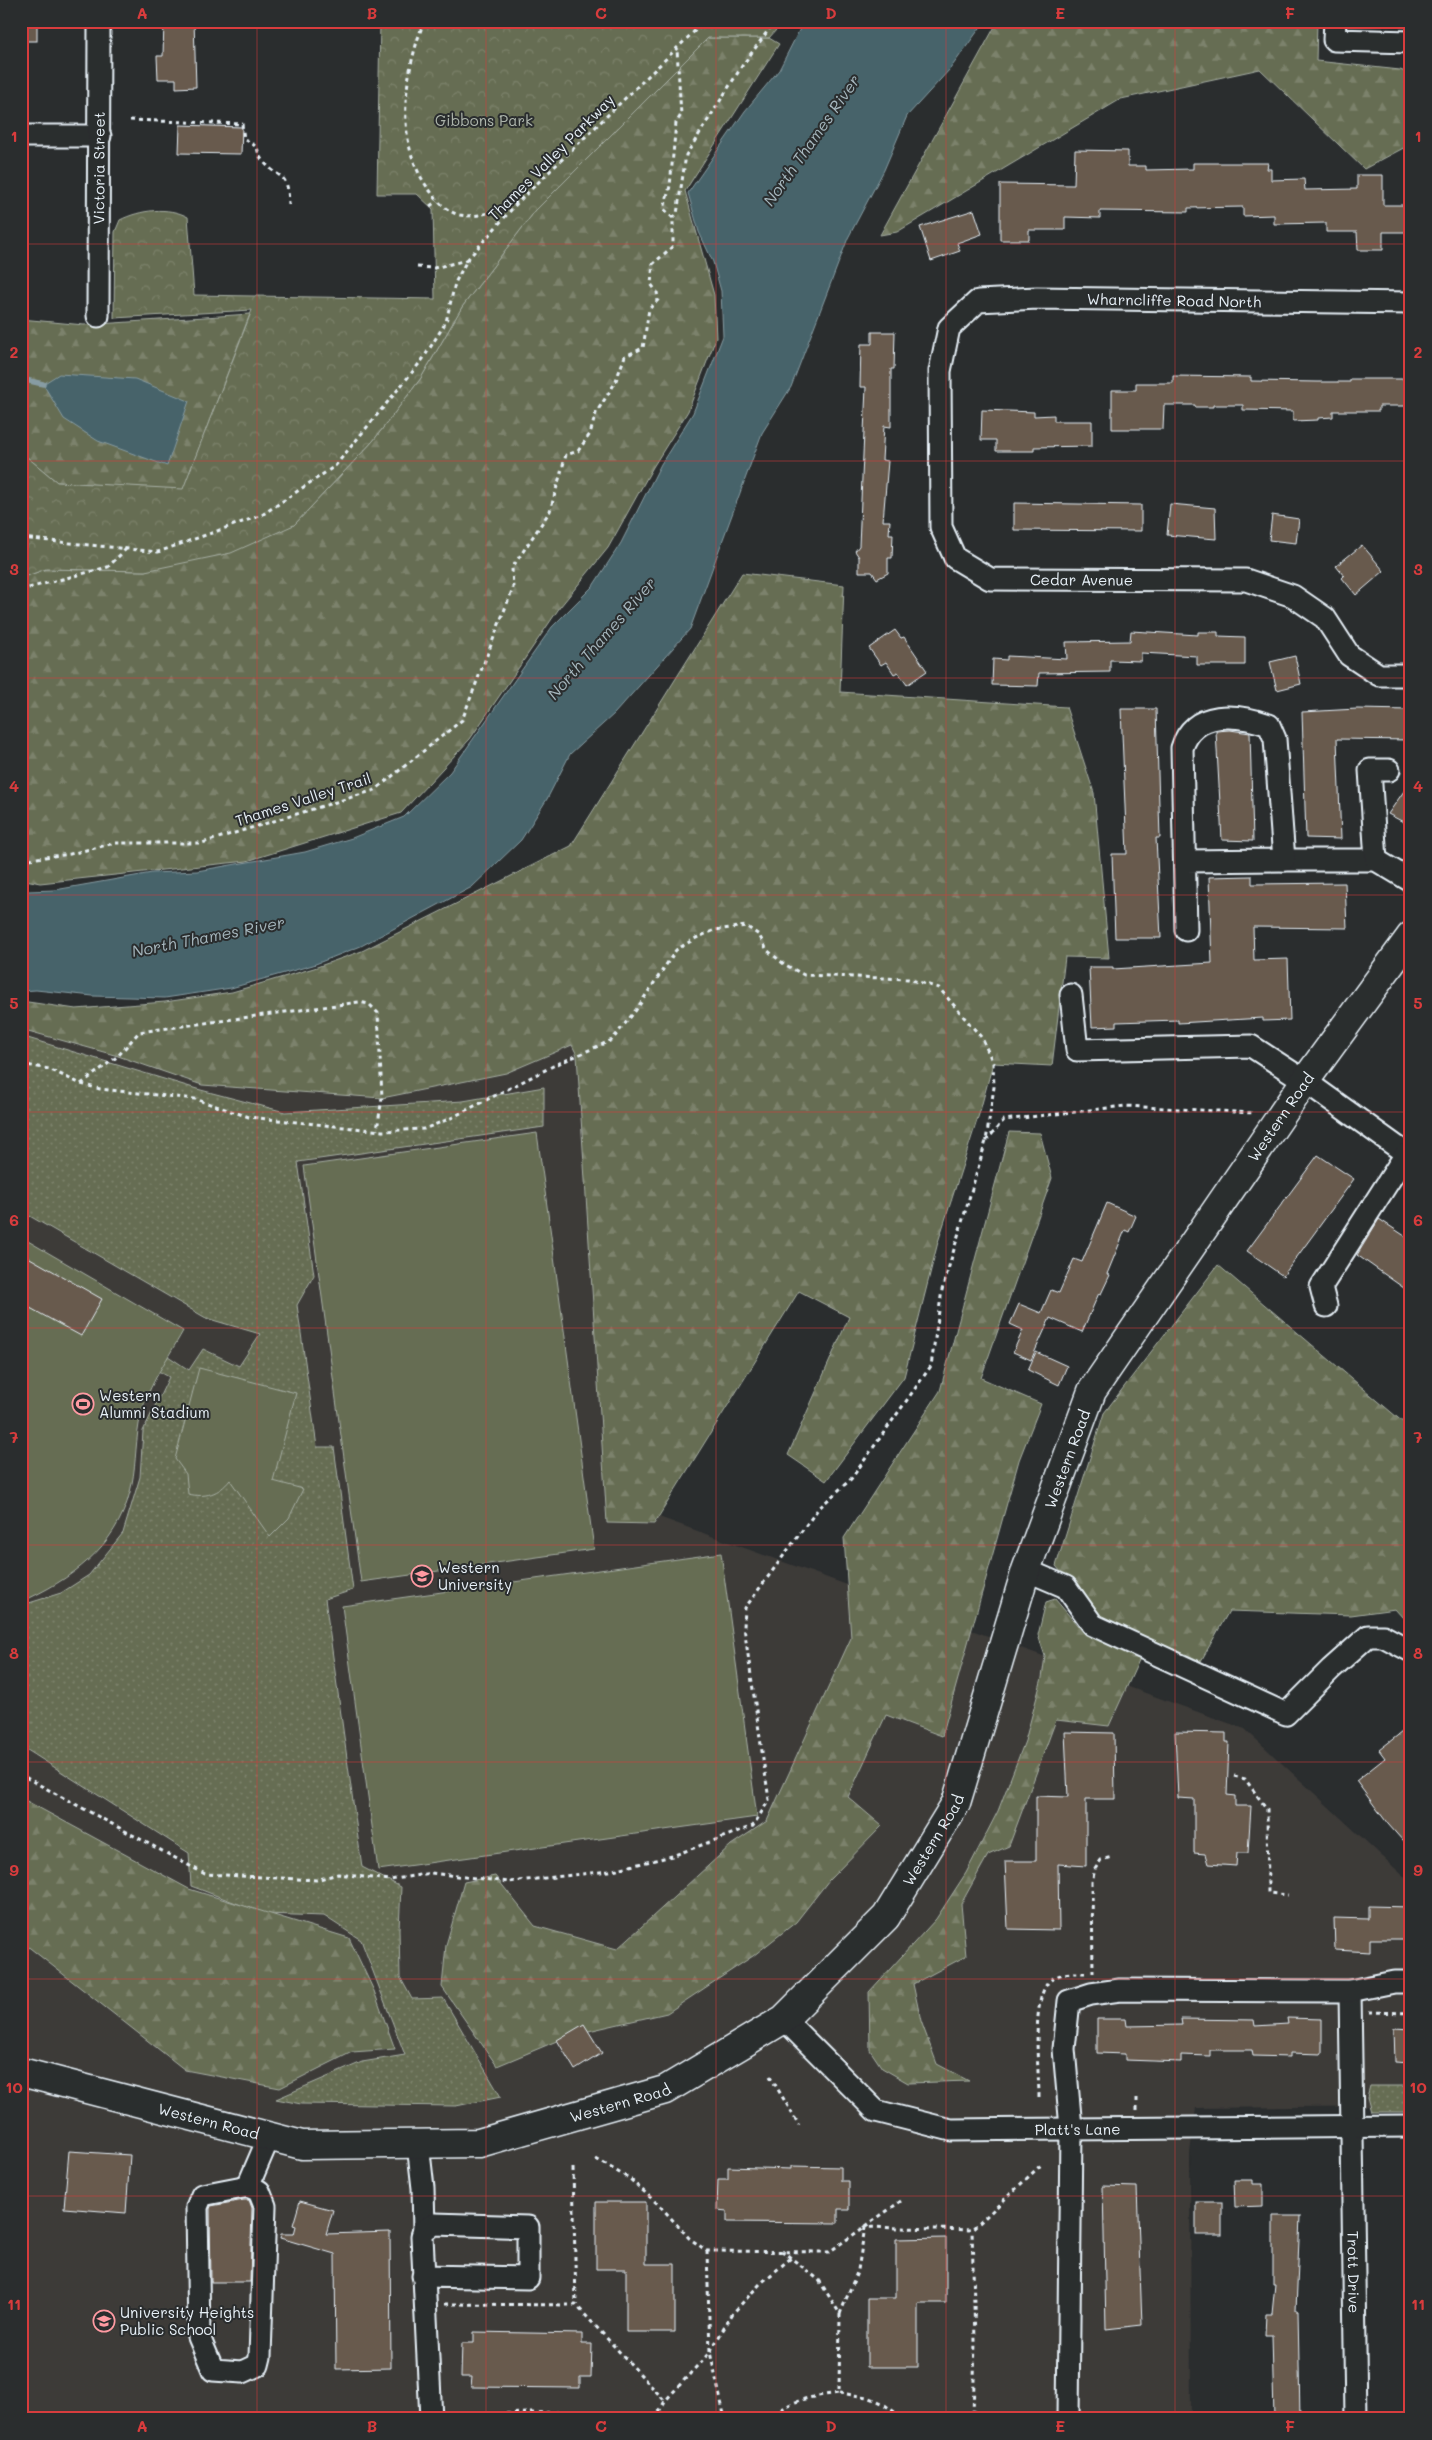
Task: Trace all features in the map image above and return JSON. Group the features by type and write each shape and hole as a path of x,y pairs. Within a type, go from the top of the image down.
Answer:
{"main road":[{"name":"Western Road","path":"21,2072 302,2146 479,2143 665,2090 784,2019 886,1917 956,1803 1026,1570 1092,1390 1305,1081 1411,936"}],"street":[{"name":"Victoria Street","path":"98,316 99,21"},
{"path":"1335,21 1334,40 1411,42"},
{"path":"21,136 100,136"},
{"name":"Wharncliffe Road North","path":"949,328 978,301 1037,298 1411,303"},
{"name":"Cedar Avenue","path":"949,328 940,371 941,527 955,558 990,578 1246,580 1293,596 1324,618 1348,655 1379,676 1411,675"},
{"path":"1186,930 1186,861 1182,748 1186,736 1198,724 1213,717 1252,719 1269,725 1275,739 1284,860"},
{"path":"1376,860 1370,770 1389,770"},
{"path":"1186,861 1376,860 1411,881"},
{"path":"1071,995 1077,1050 1251,1046 1305,1081 1408,1156 1321,1287 1326,1306"},
{"path":"1026,1570 1066,1587 1093,1625 1286,1714 1331,1669 1368,1636 1383,1636 1411,1651"},
{"path":"1068,2419 1071,2128 1064,2049 1069,2001 1091,1994 1120,1990 1350,1992 1394,1982 1411,1982"},
{"path":"1350,1992 1364,2012"},
{"name":"Trott Drive","path":"1350,1992 1356,2419"},
{"name":"Platt's Lane","path":"784,2019 876,2111 951,2130 1411,2126"},
{"path":"248,2186 269,2137"},
{"path":"418,2144 423,2188 423,2276 440,2417"},
{"path":"248,2186 259,2192 264,2206 260,2357 258,2365 243,2372 213,2370 199,2337 197,2207 202,2195 248,2186"},
{"path":"423,2276 528,2278 528,2227 434,2224 424,2230"}],"path":[{"path":"424,21 410,64 406,125 410,153 423,183 438,201 460,215 485,214 519,201"},
{"name":"Thames Valley Parkway","path":"21,538 158,552 262,515 334,466 423,359 446,322 455,283 467,260 519,201 706,21"},
{"name":"Thames Valley Trail","path":"21,860 70,854 115,843 202,843 374,790 462,720 513,588 512,568 550,511 566,455 578,451 590,434 596,413 615,383 625,356 643,348 649,309 658,300 657,292 651,284 653,264 673,246 673,218 678,214 686,155 742,66 776,21"},
{"path":"673,218 664,209 670,186 676,123 681,116 677,49"},
{"path":"130,120 242,124 244,139 258,147 263,161 280,174 286,182 289,205"},
{"path":"430,206 438,201"},
{"path":"417,266 434,268 467,260"},
{"path":"21,590 108,567 127,548"},
{"path":"21,1064 49,1069 81,1084 100,1089 195,1099 249,1117 377,1130 424,1129 451,1118 544,1070 612,1040 636,1010 676,950 696,938 715,930 746,926 759,935 768,950 784,964 804,975 908,979 939,988 982,1038 993,1063 994,1087 986,1141 942,1290 931,1366 851,1479 818,1509 745,1608 744,1627 769,1800 753,1826 672,1856 609,1871 509,1882 431,1873 390,1880 338,1874 316,1880 205,1874 21,1775"},
{"path":"81,1084 118,1056 139,1032 359,1002 369,1004 378,1014 382,1098 377,1130"},
{"path":"986,1141 1004,1120 1125,1106 1256,1113"},
{"path":"1234,1776 1245,1780 1267,1808 1268,1892 1288,1895"},
{"path":"1091,1994 1092,1882 1095,1869 1101,1860 1112,1857"},
{"path":"1364,2012 1411,2012"},
{"path":"770,2076 799,2125"},
{"path":"596,2158 630,2179 660,2206 689,2238 707,2251 781,2250 829,2252 902,2201"},
{"path":"865,2227 972,2230 1041,2164"},
{"path":"573,2168 576,2305 665,2401"},
{"path":"839,2393 840,2314 858,2270 865,2227"},
{"path":"768,2419 784,2406 805,2397 839,2393 868,2397 882,2403 901,2418 973,2418 975,2341 972,2230"},
{"path":"781,2250 819,2280 840,2314"},
{"path":"707,2251 710,2352 725,2419"},
{"path":"655,2419 665,2401 710,2352 733,2313 760,2284 791,2258"},
{"path":"437,2304 576,2305"},
{"path":"440,2417 571,2412 581,2414 584,2419"}],"shaded area":[{"name":"Western University","path":"566,871 623,1504 1245,1729 1411,1883 1411,2106 1196,2108 1190,2153 1191,2419 21,2419 21,1018 296,988"}],"green space":[{"name":"Gibbons Park","path":"380,21 784,21 769,38 708,38 535,211 462,307 421,378 373,441 294,525 231,553 145,571 46,569 21,578 21,452 57,482 183,489 252,310 114,318 115,232 120,220 136,214 163,210 188,217 194,295 435,299 433,209 417,194 377,194"},
{"path":"998,21 1317,21 1316,61 1400,70 1411,74 1411,144 1364,169 1260,69 1121,99 897,232 880,235"},
{"path":"708,38 769,38 779,44 685,191 714,295 716,338 688,411 653,467 608,548 560,607 470,739 401,813 247,861 40,883 21,879 21,578 46,569 145,571 294,525 373,441 421,378 462,307 535,211"},
{"path":"250,314 183,490 57,482 21,452 21,319 84,325"},
{"path":"742,573 844,585 840,692 1066,707 1094,793 1109,958 1065,957 1052,1066 993,1063 980,1111 938,1242 904,1377 826,1481 788,1455 849,1317 799,1291 654,1524 607,1523 577,1055 572,1045 506,1073 382,1098 202,1085 118,1056 21,1029 21,1001 76,1009 165,1002 232,992 314,968 362,951 571,846"},
{"path":"21,1036 197,1089 285,1112 463,1101 544,1087 544,1127 298,1162 314,1275 297,1305 317,1447 334,1447 353,1590 325,1599 362,1867 401,1887 399,1929 400,1977 412,1999 443,1998 501,2097 456,2106 301,2104 276,2099 362,2062 405,2055 361,1940 324,1916 265,1914 191,1886 189,1853 21,1746 21,1619 29,1603 61,1593 89,1575 123,1533 140,1477 143,1431 169,1377 93,1334 165,1354 189,1370 203,1349 239,1366 260,1334 206,1318 21,1211"},
{"path":"1009,1132 1040,1133 1052,1178 981,1378 1041,1404 1019,1460 942,1736 886,1715 848,1797 882,1826 829,1880 796,1922 753,1956 667,2013 571,2035 497,2066 442,1987 446,1945 464,1882 495,1876 535,1926 617,1949 731,1845 767,1821 851,1638 844,1538 940,1391"},
{"path":"537,1133 594,1549 361,1582 304,1166"},
{"name":"Western Alumni Stadium","path":"21,1237 183,1331 157,1376 146,1400 139,1424 130,1492 114,1530 89,1560 57,1583 21,1602"},
{"path":"1218,1265 1411,1429 1411,1627 1395,1609 1351,1615 1229,1611 1201,1661 1099,1617 1056,1566 1104,1413"},
{"path":"199,1368 296,1393 273,1481 303,1489 289,1518 270,1537 230,1480 221,1489 211,1494 188,1494 186,1474 175,1459"},
{"path":"721,1553 757,1817 378,1870 342,1606"},
{"path":"1055,1599 1084,1633 1140,1658 1109,1726 1056,1720 1009,1846 988,1855 961,1904 966,1956 913,1984 921,2021 937,2064 969,2081 908,2083 882,2068 870,2050 869,1992 936,1919 966,1873 998,1811 1025,1741 1042,1678 1045,1656 1038,1635 1046,1602"},
{"path":"21,1798 189,1889 349,1938 374,1991 395,2049 352,2052 280,2088 185,2070 21,1941"},
{"path":"1370,2086 1411,2086 1411,2112 1371,2112 1367,2097"}],"water":[{"name":"North Thames River","path":"804,21 985,21 950,69 907,116 884,170 848,238 791,387 762,433 690,629 614,714 570,754 547,799 521,840 472,887 361,946 313,965 231,988 165,998 93,996 36,990 21,991 21,889 28,891 55,890 152,873 197,871 305,852 352,838 404,817 450,772 552,627 593,586 621,543 661,464 693,413 723,336 721,291 713,262 699,232 688,193 745,111 779,70"},
{"path":"59,374 135,379 189,401 167,466 98,441 64,419 43,384"}],"building":[{"path":"21,21 37,21 37,41 21,41"},
{"path":"164,21 194,21 196,87 176,88 176,79 158,79 157,56 163,56"},
{"path":"180,125 242,127 241,154 179,153"},
{"path":"1075,150 1128,151 1128,166 1146,166 1146,170 1193,169 1193,163 1268,163 1267,169 1271,169 1271,180 1304,179 1305,190 1357,189 1357,175 1383,175 1383,205 1411,205 1411,232 1383,232 1383,250 1358,250 1357,232 1326,232 1326,223 1274,224 1274,215 1243,216 1243,207 1188,208 1188,212 1100,211 1100,218 1065,217 1065,230 1029,230 1029,240 1000,240 1000,184 1074,185"},
{"path":"974,210 982,234 957,243 960,251 931,261 920,227"},
{"path":"872,332 895,332 894,369 891,369 891,427 884,426 882,460 888,461 883,521 890,521 889,534 893,534 892,558 888,558 888,573 877,579 872,572 859,572 859,557 855,551 859,546 866,387 860,387 861,344 872,344"},
{"path":"1173,376 1251,377 1251,381 1318,382 1350,382 1350,379 1411,379 1411,406 1379,406 1379,411 1333,411 1333,417 1293,421 1293,411 1243,410 1243,405 1195,407 1195,405 1164,405 1163,429 1112,429 1112,390 1136,390 1136,383 1173,383"},
{"path":"982,410 1034,412 1034,416 1054,415 1054,421 1092,421 1092,446 1034,447 1034,451 996,451 996,440 981,440"},
{"path":"1014,503 1141,505 1141,531 1014,530"},
{"path":"1170,504 1215,508 1216,539 1167,535"},
{"path":"1272,515 1299,519 1296,543 1269,540"},
{"path":"1362,545 1384,571 1356,595 1342,578 1344,576 1336,566"},
{"path":"895,630 901,638 904,637 927,671 907,685 898,672 894,674 886,662 881,665 869,648"},
{"path":"1131,631 1198,635 1198,632 1218,632 1218,636 1245,637 1245,665 1197,665 1197,656 1141,653 1141,661 1110,660 1110,672 1039,673 1038,686 992,685 993,659 1007,660 1007,656 1067,659 1066,642 1130,641"},
{"path":"1295,656 1301,684 1277,690 1270,662"},
{"path":"1121,709 1156,709 1160,838 1156,838 1161,938 1115,938 1112,854 1127,854"},
{"path":"1357,709 1411,710 1411,740 1337,739 1341,839 1306,838 1302,712"},
{"path":"1230,730 1250,733 1253,841 1222,840 1216,731"},
{"path":"1411,781 1411,826 1388,814"},
{"path":"1252,876 1252,884 1345,883 1347,928 1253,927 1254,960 1288,959 1290,1020 1263,1021 1263,1018 1178,1023 1178,1020 1116,1022 1116,1026 1092,1027 1089,967 1113,967 1113,969 1212,963 1209,877"},
{"path":"1318,1155 1354,1179 1283,1276 1247,1251"},
{"path":"1107,1203 1136,1216 1129,1232 1125,1230 1107,1274 1110,1275 1101,1294 1099,1293 1082,1332 1050,1318 1031,1360 1013,1352 1023,1330 1010,1324 1019,1304 1041,1313 1051,1290 1059,1293 1074,1259 1082,1262"},
{"path":"1379,1219 1411,1240 1411,1293 1357,1255"},
{"path":"21,1253 102,1299 81,1336 21,1303"},
{"path":"1036,1352 1067,1366 1059,1385 1028,1370"},
{"path":"1411,1725 1411,1850 1388,1824 1356,1781 1385,1758 1379,1750"},
{"path":"1065,1732 1114,1733 1115,1799 1086,1799 1086,1866 1058,1864 1059,1930 1008,1929 1005,1861 1036,1861 1036,1796 1068,1797"},
{"path":"1175,1732 1226,1733 1226,1742 1229,1742 1227,1795 1235,1796 1235,1806 1251,1806 1248,1853 1237,1853 1236,1866 1208,1864 1205,1854 1194,1853 1194,1799 1178,1798"},
{"path":"1368,1906 1411,1907 1411,1939 1370,1939 1370,1952 1335,1950 1334,1918 1368,1919"},
{"path":"1287,2018 1322,2019 1322,2054 1290,2053 1290,2057 1253,2056 1252,2050 1210,2050 1210,2056 1181,2055 1181,2062 1125,2060 1125,2054 1097,2053 1097,2019 1126,2019 1127,2026 1182,2025 1181,2019 1254,2020 1255,2026 1288,2024"},
{"path":"584,2024 602,2053 575,2070 557,2040"},
{"path":"1394,2028 1411,2029 1411,2063 1395,2062"},
{"path":"69,2151 130,2155 126,2213 64,2208"},
{"path":"791,2166 841,2167 841,2181 849,2181 849,2209 838,2209 838,2223 727,2222 727,2211 717,2210 718,2179 728,2179 728,2167 791,2169"},
{"path":"1234,2180 1253,2180 1253,2184 1263,2184 1263,2206 1235,2207"},
{"path":"1103,2186 1137,2187 1142,2325 1106,2329"},
{"path":"249,2200 252,2208 250,2282 211,2282 211,2206"},
{"path":"300,2201 333,2210 326,2234 390,2232 391,2368 336,2369 335,2254 280,2238 281,2234 294,2234 296,2226 293,2225"},
{"path":"596,2202 646,2202 646,2264 675,2264 675,2332 626,2332 626,2269 596,2269"},
{"path":"1196,2202 1222,2202 1222,2235 1196,2235"},
{"path":"1273,2216 1300,2216 1296,2310 1298,2310 1300,2419 1274,2419 1272,2335 1265,2335 1266,2314 1272,2314 1275,2284 1273,2284"},
{"path":"946,2238 946,2303 918,2303 918,2367 867,2367 867,2298 896,2298 896,2239"},
{"path":"474,2332 582,2334 582,2344 592,2344 591,2377 580,2377 580,2388 471,2387 472,2377 461,2377 462,2343 474,2343"}],"waterway":[{"path":"21,379 43,384"}],"place":[{"name":"Western Alumni Stadium","path":"83,1404"},
{"name":"Western University","path":"422,1576"},
{"name":"University Heights Public School","path":"104,2321"}]}
